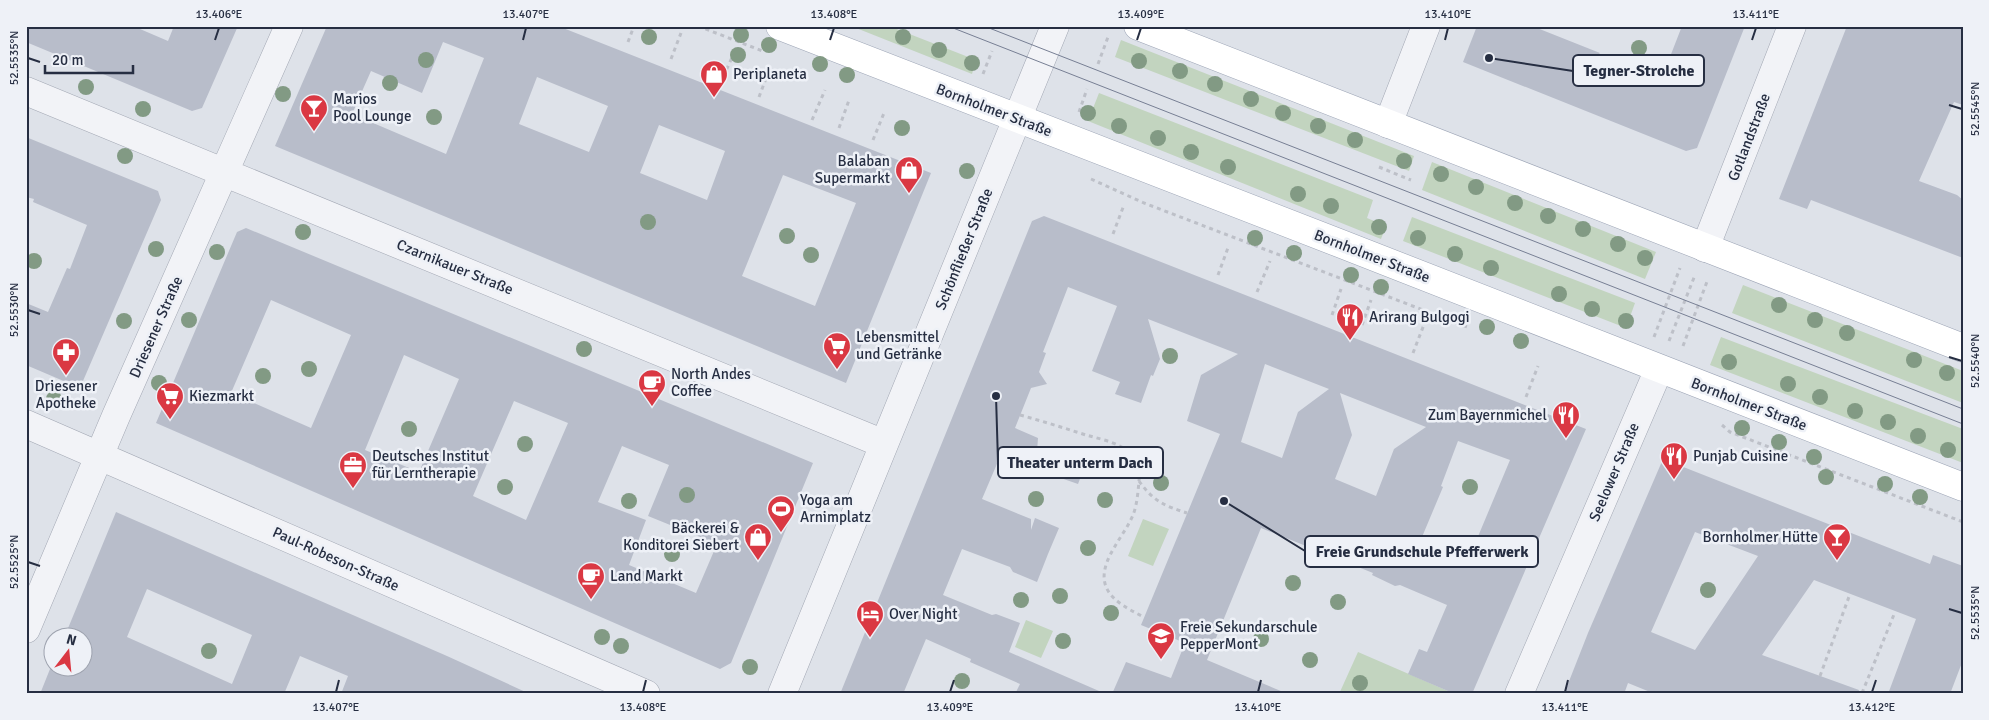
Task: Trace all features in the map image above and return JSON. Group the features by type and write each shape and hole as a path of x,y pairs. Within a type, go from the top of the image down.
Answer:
{"main road":[{"name":"Bornholmer Straße","path":"780,26 1963,487"},
{"path":"1138,26 1963,348"}],"street":[{"name":"Driesener Straße","path":"26,629 99,456 290,26"},
{"name":"Schönfließer Straße","path":"782,694 1055,26"},
{"path":"1388,124 1426,26"},
{"name":"Gotlandstraße","path":"1704,248 1792,26"},
{"name":"Czarnikauer Straße","path":"26,91 884,444"},
{"name":"Seelower Straße","path":"1519,694 1659,368"},
{"name":"Paul-Robeson-Straße","path":"26,424 646,694"}],"path":[{"path":"628,42 634,26"},
{"path":"671,59 681,33"},
{"path":"1098,64 1108,37"},
{"path":"980,80 992,51"},
{"path":"720,84 734,53"},
{"path":"759,97 770,68"},
{"path":"1076,118 1088,89"},
{"path":"812,120 825,90"},
{"path":"839,128 849,100"},
{"path":"873,140 884,113"},
{"path":"1379,167 1411,180"},
{"path":"1113,234 1124,205"},
{"path":"1218,275 1229,246"},
{"path":"1659,368 1704,248"},
{"path":"1659,368 1704,248"},
{"path":"1659,368 1704,248"},
{"path":"1257,292 1270,261"},
{"path":"1332,315 1341,289"},
{"path":"1362,325 1372,300"},
{"path":"1413,352 1425,322"},
{"path":"1526,397 1538,366"},
{"path":"1020,415 1112,443 1130,451 1140,468 1134,513 1125,532 1113,548 1106,565 1105,583 1110,596 1124,608 1144,617"},
{"path":"1719,422 1730,432 1963,522"},
{"path":"1139,481 1148,494 1164,506 1187,513"},
{"path":"1820,676 1850,594"},
{"path":"1862,693 1895,612"}],"green space":[{"path":"851,26 889,26 976,60 972,74"},
{"path":"1121,40 1414,156 1409,171 1115,57"},
{"path":"1099,93 1373,200 1367,218 1386,226 1381,239 1088,121"},
{"path":"1432,162 1656,252 1645,279 1422,190"},
{"path":"1412,217 1635,303 1626,328 1403,241"},
{"path":"1743,285 1963,371 1963,403 1732,313"},
{"path":"1721,337 1963,429 1963,463 1710,365"},
{"path":"1143,519 1169,529 1153,566 1128,556"},
{"path":"1026,620 1053,631 1041,658 1015,647"},
{"path":"1358,652 1455,694 1339,694"}],"building":[{"path":"26,26 133,26 168,41 174,26 238,26 202,108 192,111 26,42"},
{"path":"327,26 558,26 931,173 846,383 275,146","holes":["443,42 484,58 446,154 352,114 371,71 422,93","537,77 608,106 589,152 519,124","659,125 725,151 707,200 640,173","783,175 856,203 815,306 742,276"]},
{"path":"1477,26 1532,26 1661,80 1682,26 1745,26 1697,148 1686,151 1463,62"},
{"path":"1847,26 1963,26 1963,105 1954,102 1919,181 1957,195 1963,200 1963,258 1811,200 1807,209 1779,199"},
{"path":"26,137 158,191 161,200 83,381 73,385 26,365 26,303 48,312 67,268 70,269 87,225 33,202 34,199 26,197"},
{"path":"1044,216 1586,429 1472,694 1455,694 1408,674 1419,649 1427,652 1447,605 1400,585 1395,586 1372,575 1373,573 1261,528 1207,660 1288,694 1112,694 1126,662 1171,678 1185,643 1141,625 1220,434 1187,421 1201,375 1238,354 1148,319 1160,359 1153,376 1151,375 1141,403 1115,394 1120,382 1092,371 1117,306 1068,287 1043,352 1046,353 1039,372 1047,384 1031,388 1015,428 1038,438 1036,465 1002,452 982,499 1031,519 1031,530 1035,518 1059,528 1037,582 1013,572 1010,567 962,549 943,595 992,615 996,614 1020,623 1009,652 1106,694 1015,694 1020,684 970,662 971,659 926,639 903,694 840,694 1032,221","holes":["1265,364 1329,389 1298,412 1282,458 1241,442","1340,393 1426,427 1394,449 1376,496 1335,479 1352,435","1458,441 1510,460 1469,558 1422,537 1443,487 1441,486"]},
{"path":"246,228 813,463 731,663 720,669 156,423 237,232","holes":["271,300 351,335 311,428 231,393","404,355 459,379 419,472 365,450","514,401 568,423 526,520 473,496","622,446 669,465 648,516 717,544 696,593 629,565 646,520 598,502"]},
{"path":"1062,448 1088,458 1078,484 1052,475"},
{"path":"1663,459 1930,564 1933,555 1963,566 1963,660 1950,694 1888,694 1916,619 1814,580 1762,655 1859,690 1858,694 1655,694 1628,683 1624,694 1564,694 1588,633","holes":["1695,532 1758,556 1695,650 1651,632"]},
{"path":"116,512 530,694 341,694 348,676 300,656 284,694 40,694 46,678 92,678 92,628 68,628","holes":["147,589 252,635 232,684 127,637"]}],"tram line":[{"path":"948,26 1963,424"},
{"path":"984,26 1963,409"}],"place":[{"name":"Tegner-Strolche","path":"1489,58"},
{"name":"Periplaneta","path":"714,98"},
{"name":"Marios Pool Lounge","path":"314,132"},
{"name":"Balaban Supermarkt","path":"909,194"},
{"name":"Arirang Bulgogi","path":"1350,341"},
{"name":"Lebensmittel und Getränke","path":"837,370"},
{"name":"Driesener Apotheke","path":"66,376"},
{"name":"Theater unterm Dach","path":"996,396"},
{"name":"North Andes Coffee","path":"652,407"},
{"name":"Kiezmarkt","path":"170,420"},
{"name":"Zum Bayernmichel","path":"1566,439"},
{"name":"Punjab Cuisine","path":"1674,480"},
{"name":"Deutsches Institut für Lerntherapie","path":"353,489"},
{"name":"Freie Grundschule Pfefferwerk","path":"1224,501"},
{"name":"Yoga am Arnimplatz","path":"781,533"},
{"name":"Bäckerei & Konditorei Siebert","path":"758,561"},
{"name":"Bornholmer Hütte","path":"1837,561"},
{"name":"Land Markt","path":"591,600"},
{"name":"Over Night","path":"870,638"},
{"name":"Freie Sekundarschule PepperMont","path":"1161,660"}]}
